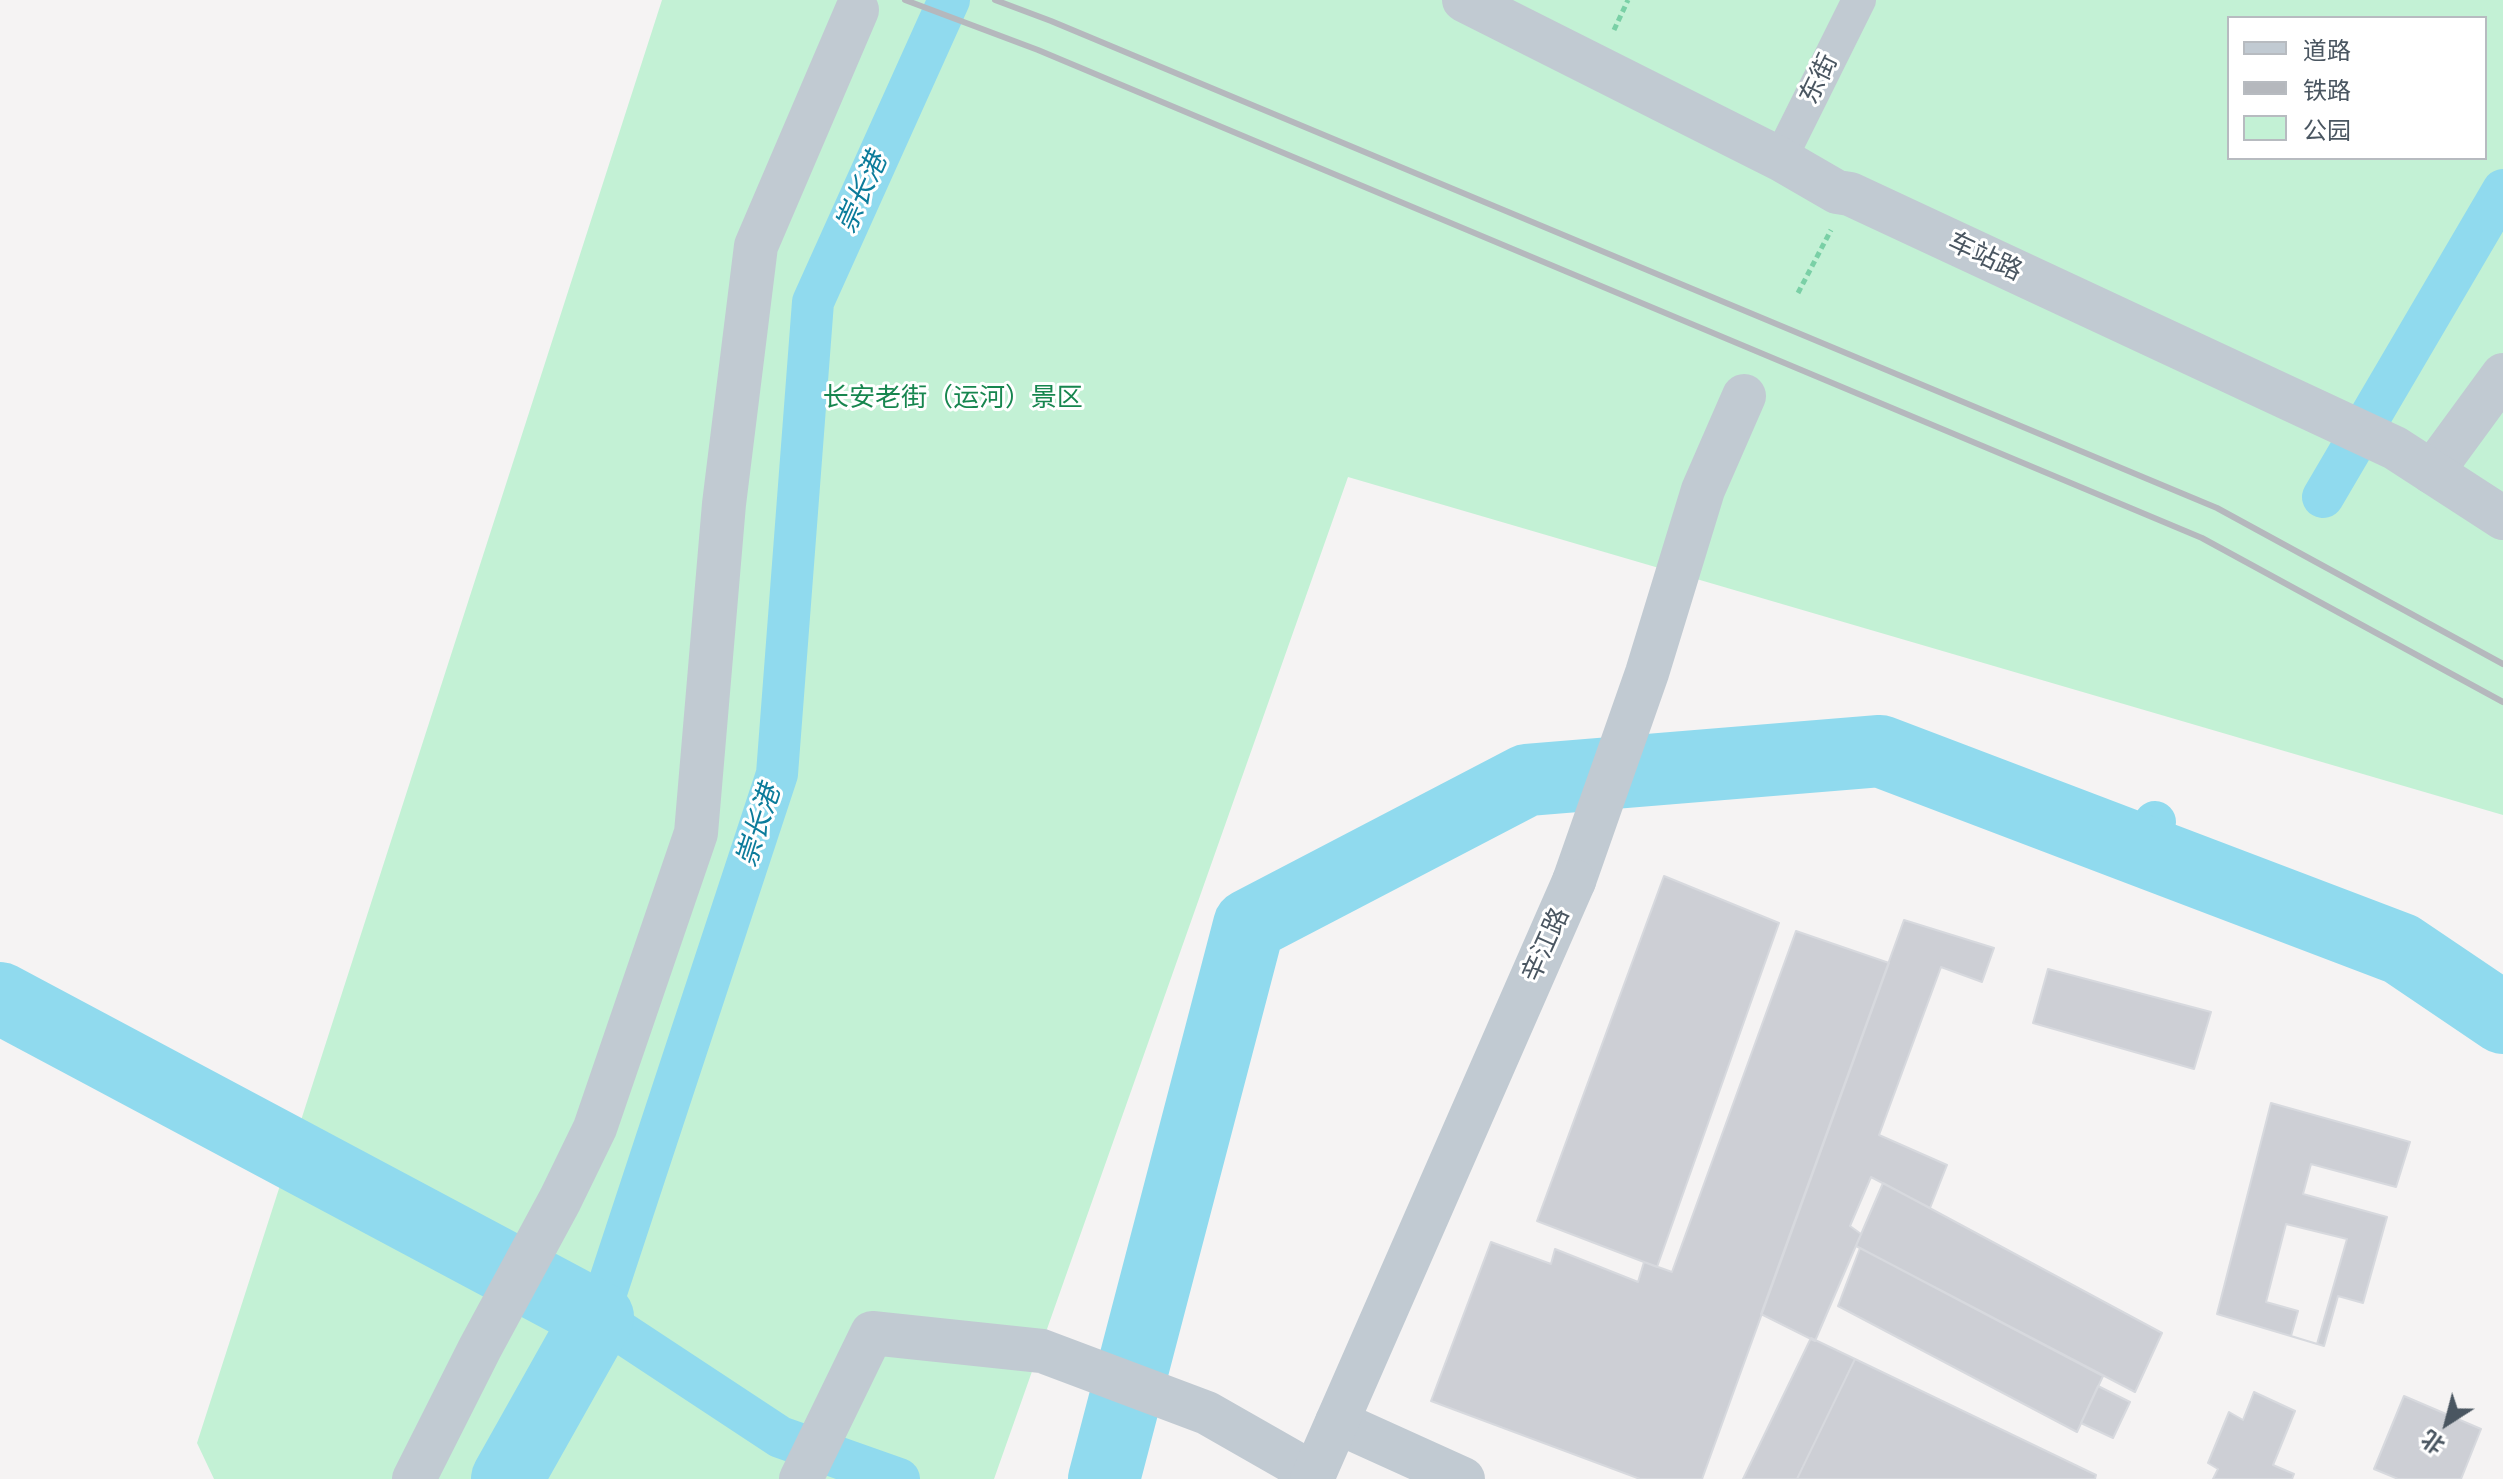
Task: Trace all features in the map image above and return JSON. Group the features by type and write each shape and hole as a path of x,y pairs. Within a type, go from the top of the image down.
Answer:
{"street":[{"name":"车站路","path":"1464,0 1780,159 1837,192 1850,194 2395,448 2503,518"},
{"name":"东街","path":"1780,159 1859,0"},
{"path":"414,1479 595,1128 696,833 724,504 756,246 857,10"},
{"path":"2432,472 2503,375"},
{"name":"辛江路","path":"1313,1477 1574,881 1647,673 1703,490 1744,396"},
{"path":"801,1479 872,1333 1042,1351 1207,1413 1313,1477"},
{"path":"1337,1422 1463,1479"}],"path":[{"path":"1798,293 1850,194"}],"green space":[{"name":"长安老街（运河）景区","path":"662,0 2503,0 2503,815 1348,477 994,1479 214,1479 197,1443"}],"building":[{"path":"1664,876 1779,923 1657,1267 1537,1221"},
{"path":"1904,920 1994,948 1982,982 1941,967 1879,1135 1947,1165 1930,1208 1871,1177 1850,1226 1861,1234 1815,1341 1761,1314"},
{"path":"1796,931 1889,963 1702,1479 1640,1479 1431,1401 1491,1242 1551,1264 1555,1249 1638,1282 1644,1262 1672,1272"},
{"path":"2048,969 2211,1012 2194,1069 2033,1023"},
{"path":"2271,1103 2410,1142 2396,1187 2311,1164 2303,1194 2387,1217 2363,1303 2338,1296 2324,1346 2217,1314"},
{"path":"1883,1183 2162,1333 2135,1392 1856,1246"},
{"path":"2286,1224 2347,1239 2317,1344 2291,1336 2298,1311 2266,1302"},
{"path":"1860,1248 2103,1376 2077,1432 1838,1306"},
{"path":"1811,1338 1855,1359 1797,1479 1743,1479"},
{"path":"1855,1359 2096,1475 2095,1479 1797,1479"},
{"path":"2098,1386 2130,1402 2113,1438 2081,1423"},
{"path":"2254,1392 2295,1411 2273,1465 2294,1474 2292,1479 2213,1479 2218,1469 2208,1463 2229,1412 2243,1420"},
{"path":"2404,1396 2481,1429 2461,1479 2398,1479 2374,1469"}],"waterway":[{"name":"崇长港","path":"899,1479 780,1437 598,1317 777,774 813,302 949,0"},
{"path":"2323,497 2503,190"},
{"path":"1104,1479 1249,925 1527,780 1880,751 2401,949 2503,1018"},
{"path":"2142,852 2155,822"},
{"path":"0,998 598,1317 507,1479"}],"railway":[{"path":"905,0 1038,50 2202,538 2503,702"},
{"path":"995,0 2217,508 2503,664"}]}
